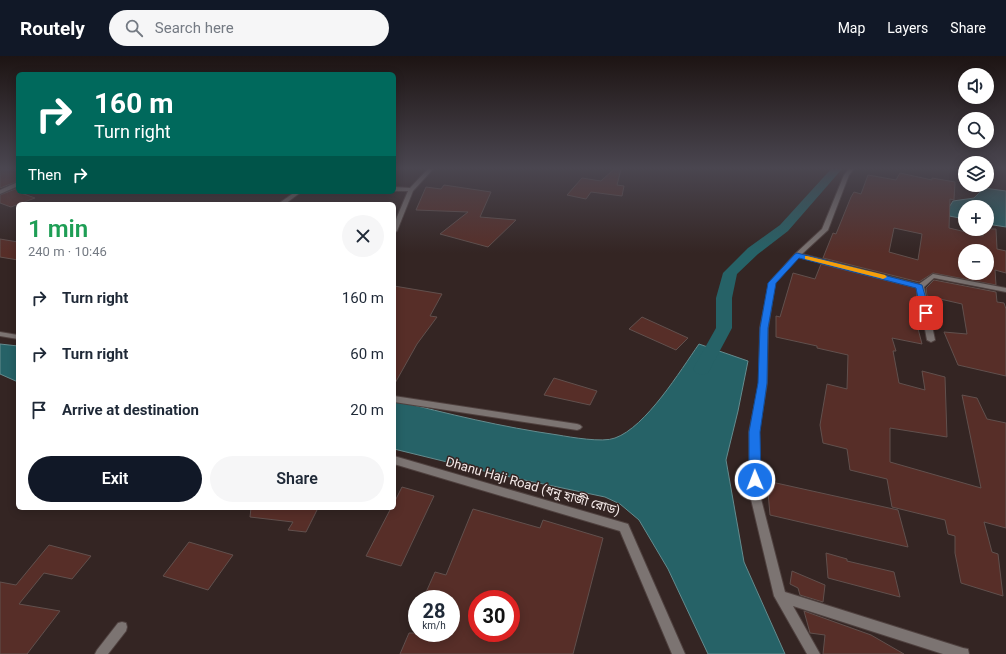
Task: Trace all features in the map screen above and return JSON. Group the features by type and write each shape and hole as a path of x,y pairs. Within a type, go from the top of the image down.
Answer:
{"street":[{"path":"396,226 408,197"},
{"path":"814,654 780,596 755,495 754,432 763,383 764,328 772,283 797,255 825,230 838,197"},
{"path":"797,255 920,286"},
{"path":"920,286 933,276 1006,290"},
{"path":"920,286 931,340"},
{"path":"0,334 16,337"},
{"path":"396,399 577,427"},
{"name":"Dhanu Haji Road (ধনু হাজী রোড)","path":"396,461 624,527 678,654"},
{"path":"780,596 963,654"}],"lane":[{"path":"101,654 122,627"}],"water":[{"path":"975,197 1006,197 1006,227 994,225 994,200 960,200"},
{"path":"958,200 958,218 944,215 953,201"},
{"path":"0,344 16,346 16,381 0,374"},
{"path":"699,344 748,361 726,460 744,562 785,654 708,654 668,569 639,520 620,504 605,497 496,474 396,449 396,400 475,420 516,428 570,437 603,440 615,438 627,432 650,411 672,383"}],"building":[{"path":"0,197 35,198 24,202 16,202 16,205 11,207 0,203"},
{"path":"422,197 489,197 480,217 516,220 488,247 440,234 468,212 416,210"},
{"path":"576,197 587,197 586,199"},
{"path":"851,197 954,197 954,200 950,199 949,228 958,230 958,236 994,236 994,229 996,229 997,249 1006,251 1006,273 995,270 996,285 970,280 994,280 994,244 958,244 958,278 933,273 919,282 823,258 833,233 836,234","holes":["894,228 922,234 918,260 889,252"]},
{"path":"0,239 16,242 16,260 0,257"},
{"path":"821,264 916,288 917,293 913,325 917,325 922,344 892,338 896,351 893,351 899,383 925,390 922,371 945,377 947,437 890,428 890,462 981,488 962,395 977,398 987,419 1006,423 1006,528 984,522 992,552 998,554 1003,596 961,583 955,553 955,536 948,534 945,520 892,507 887,479 850,470 847,449 823,443 820,425 827,384 847,389 848,355 817,348 817,346 776,337 776,316 780,317 793,273 815,279"},
{"path":"934,280 996,292 997,302 1004,303 1006,309 1006,376 958,365 944,332 967,334 962,304 927,296 926,288"},
{"path":"396,286 442,294 430,316 437,317 417,344 396,381"},
{"path":"642,317 688,338 676,350 629,329"},
{"path":"554,378 597,391 590,405 544,395"},
{"path":"767,481 898,510 908,547 770,515"},
{"path":"402,487 434,496 401,566 366,556 390,510 396,510 396,499"},
{"path":"473,509 540,528 543,520 603,538 573,654 400,654 408,635 408,642 460,642 460,590 427,590 435,572 446,575"},
{"path":"251,510 317,510 306,532 288,530 293,522 250,517"},
{"path":"189,542 233,555 208,590 163,576"},
{"path":"49,545 91,556 72,579 44,573 19,604 60,611 27,654 0,654 0,582 16,585"},
{"path":"826,553 847,559 847,561 894,572 900,597 828,578"},
{"path":"792,571 825,585 823,602 800,595 798,588 790,584"},
{"path":"804,611 871,635 904,654 823,654 825,635 810,633"}],"waterway":[{"path":"702,369 724,328 724,298 730,273 753,251 784,228 812,197"}],"slow traffic":[{"path":"807,258 883,277"}],"route":[{"path":"755,480 754,432 763,383 764,328 772,283 797,255 920,286 926,313"}]}
